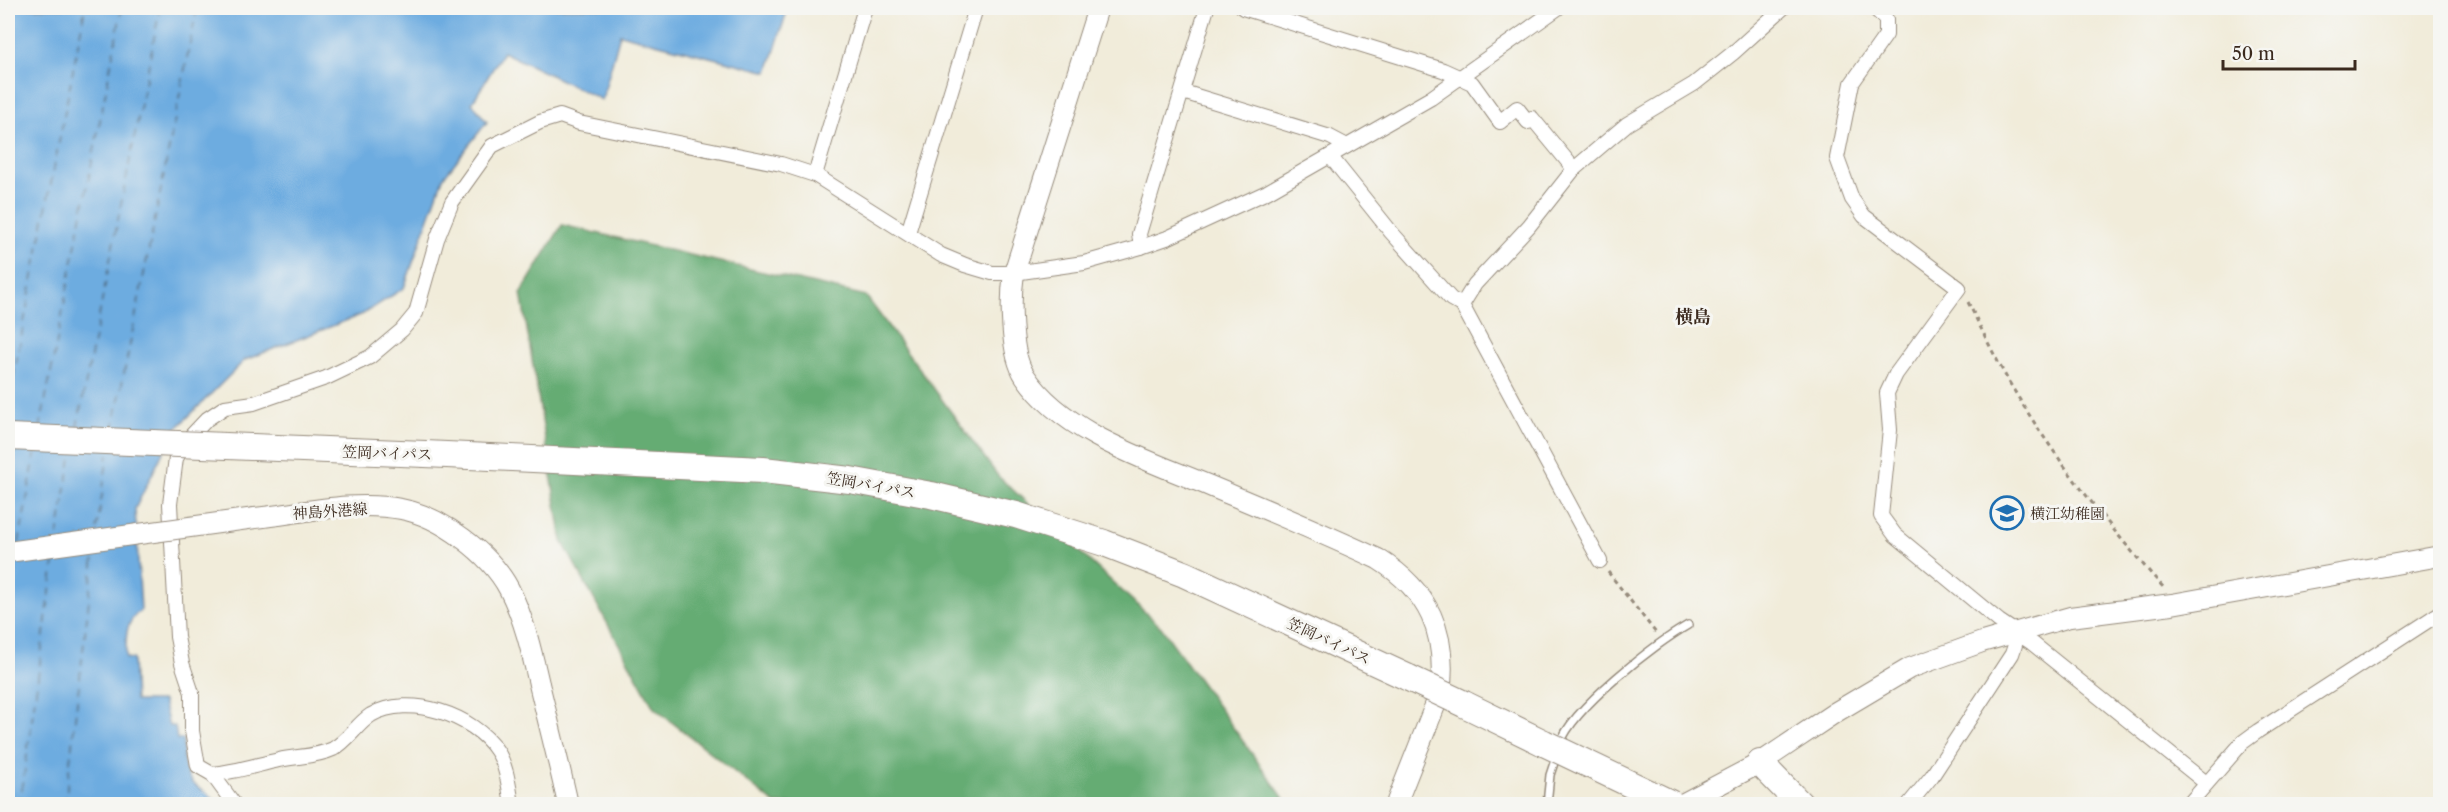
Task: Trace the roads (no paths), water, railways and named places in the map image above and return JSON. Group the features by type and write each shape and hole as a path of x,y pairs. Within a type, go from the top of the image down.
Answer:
{"highway":[{"name":"笠岡バイパス","path":"8,436 763,470 850,480 942,498 1016,515 1104,543 1164,566 1409,678 1672,804"},
{"path":"1760,763 1800,804"}],"street":[{"path":"815,175 865,8"},
{"path":"908,233 976,8"},
{"path":"1098,8 1014,273 1011,297 1015,346 1023,373 1043,401 1104,441 1378,559 1399,572 1420,593 1437,624 1442,656 1442,676 1440,693 1396,804"},
{"path":"1141,247 1139,234 1207,8"},
{"path":"1243,8 1432,67 1472,83 1500,122 1517,108 1528,122 1532,118 1574,169"},
{"path":"234,804 212,774 198,766 194,754 192,693 182,663 177,637 171,504 176,458 190,437 207,419 225,407 254,403 326,378 370,357 402,330 416,313 437,238 452,202 492,146 540,122 560,116 579,123 781,164 815,175 941,255 992,273 1014,273 1084,263 1141,247 1167,238 1267,192 1431,98 1558,8"},
{"path":"1462,305 1475,284 1529,226 1574,169 1628,124 1694,84 1783,8"},
{"path":"1874,8 1886,19 1886,35 1852,83 1837,158 1852,199 1864,216 1959,288 1896,374 1887,393 1890,430 1881,516 1895,535 2206,783"},
{"path":"1183,92 1330,137 1347,146"},
{"path":"1330,156 1391,232 1451,299 1462,305 1600,561"},
{"name":"神島外港線","path":"8,552 255,518 355,507 401,509 432,520 460,536 484,557 508,588 530,646 568,804"},
{"path":"1682,804 1760,763 1836,712 1910,668 1982,642 2070,617 2172,604 2440,556"},
{"path":"2189,804 2243,742 2440,613"},
{"path":"1909,804 1932,776 2012,654 2016,633"},
{"path":"212,774 237,772 280,760 315,755 334,748 370,716 397,706 426,707 451,715 478,732 497,751 507,778 512,804"}],"lane":[{"path":"1547,804 1550,775 1562,739 1573,720 1641,656 1688,625"}],"water":[{"path":"8,8 788,8 768,72 620,34 602,100 503,52 472,103 487,122 443,178 404,288 363,314 245,360 173,432 135,509 141,610 129,625 126,638 126,658 133,659 135,701 163,701 169,726 175,726 177,739 183,739 186,772 192,782 212,797 217,804 8,804"}],"place":[{"name":"横江幼稚園","path":"2007,513"}],"district":[{"name":"横島","path":"1693,317"}]}
